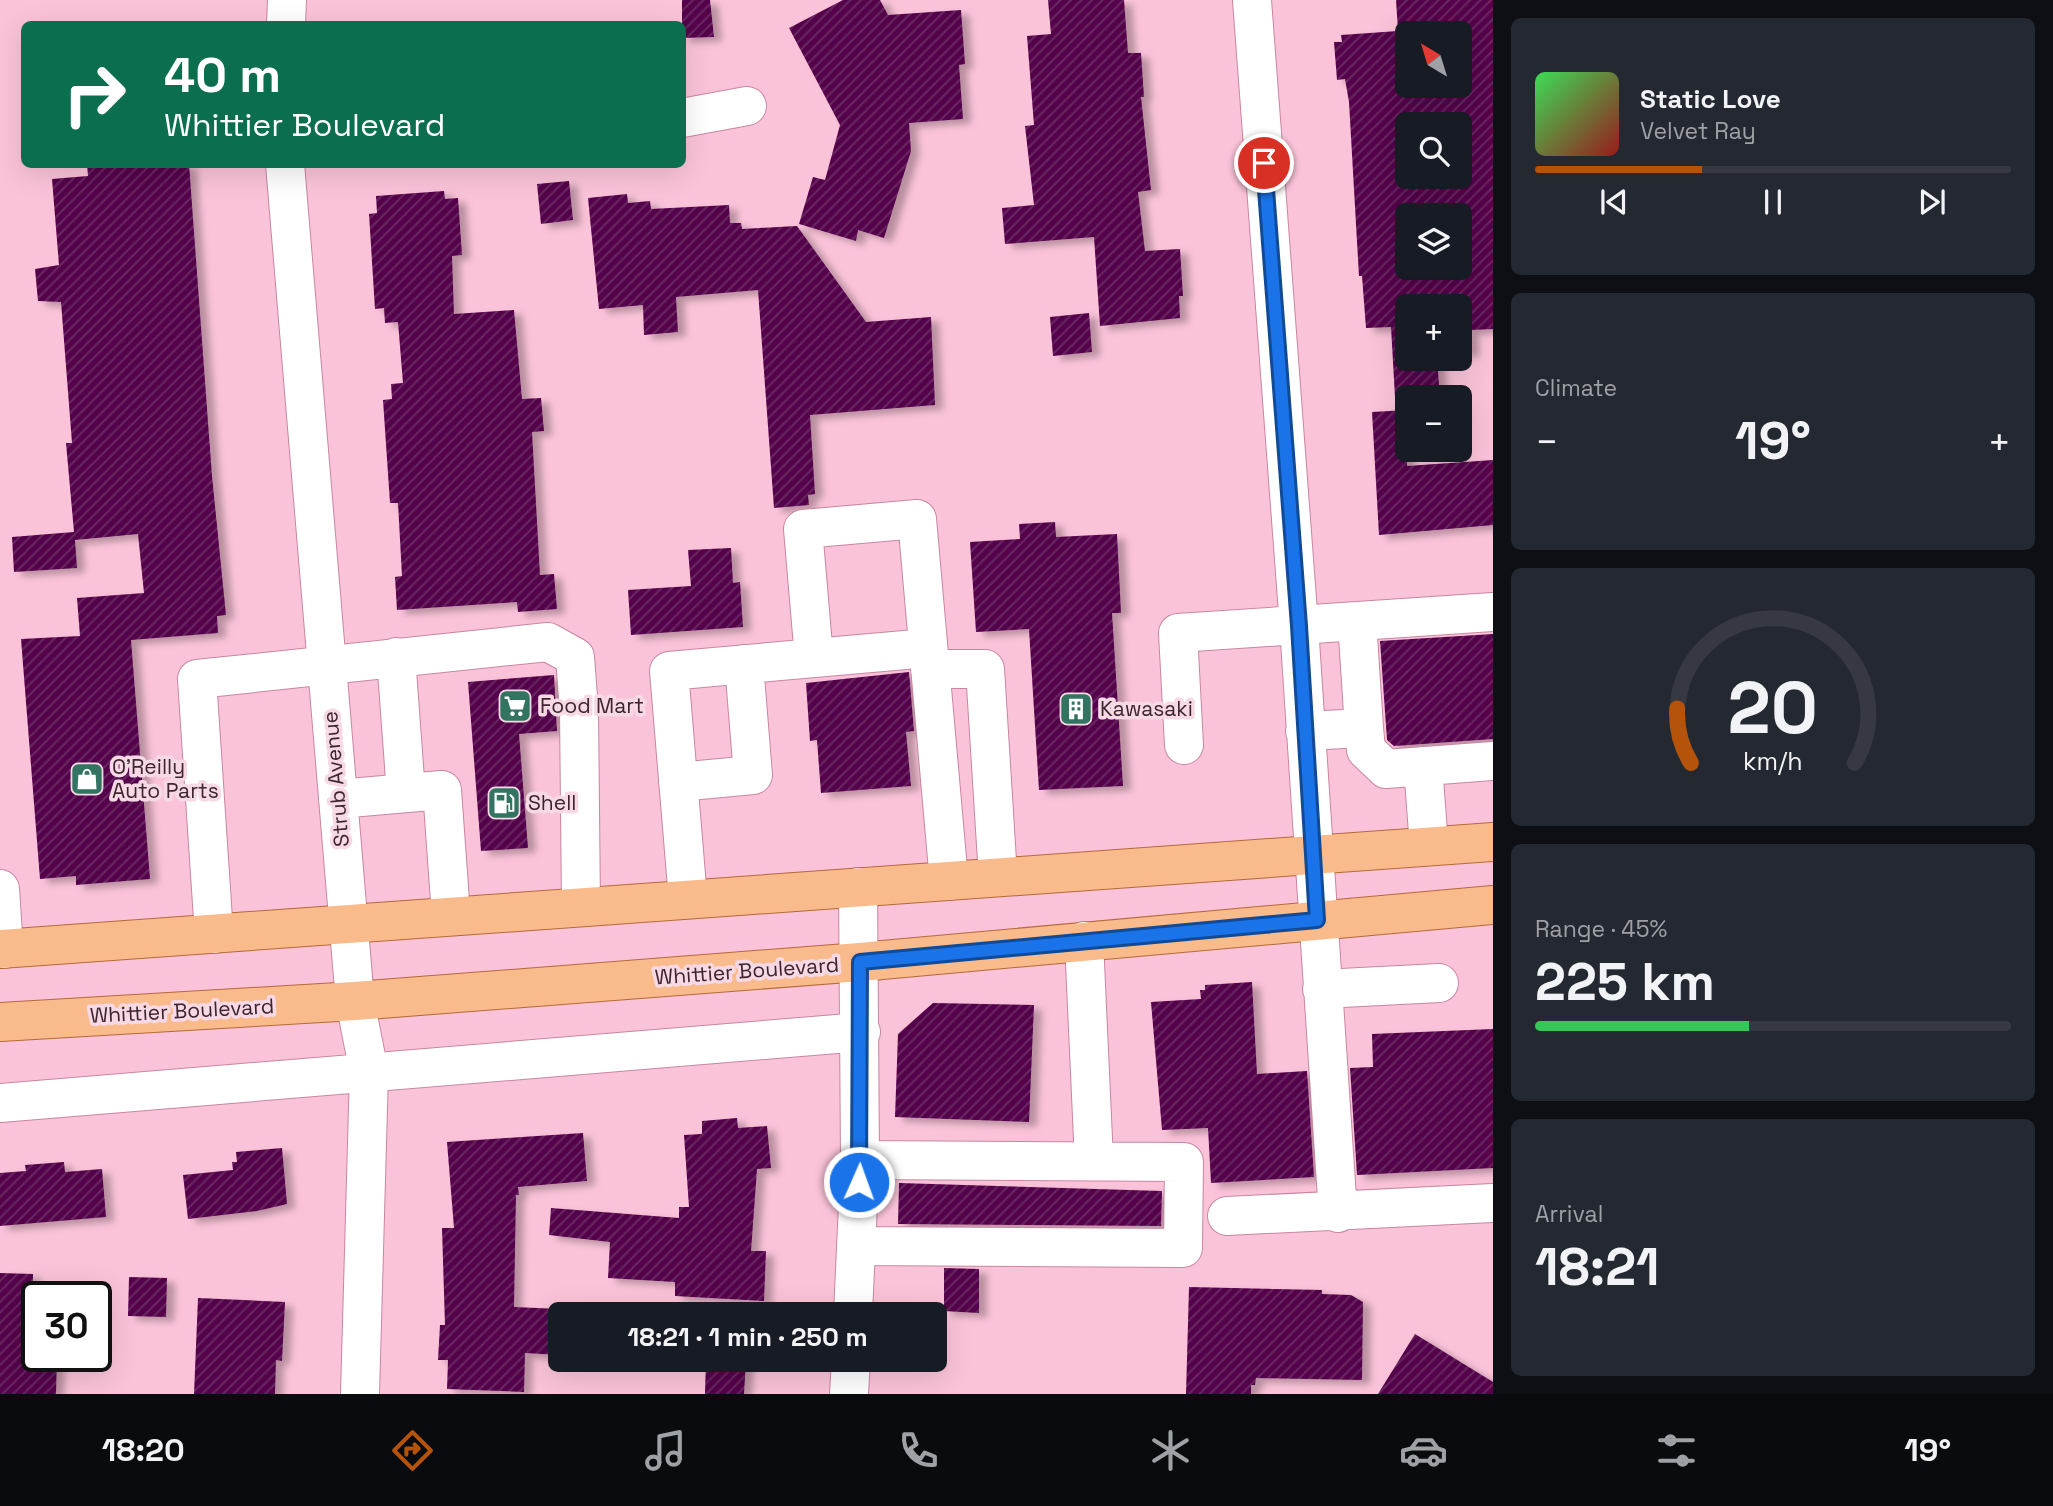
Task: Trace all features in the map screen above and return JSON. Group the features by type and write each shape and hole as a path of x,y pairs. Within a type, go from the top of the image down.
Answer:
{"main road":[{"path":"2,949 1493,842"},
{"name":"Whittier Boulevard","path":"0,1022 355,1001 860,962 1493,905"}],"street":[{"path":"286,21 287,0"},
{"path":"1252,0 1299,626 1338,1213"},
{"path":"686,117 747,106"},
{"name":"Strub Avenue","path":"285,168 355,1001 369,1072 360,1394"},
{"path":"814,658 803,529 917,519 948,881"},
{"path":"1184,745 1178,633 1493,612"},
{"path":"1357,621 1366,750 1386,769 1493,761"},
{"path":"214,934 197,679 548,642 575,657 579,710 581,906"},
{"path":"396,657 451,915"},
{"path":"688,898 668,671 814,658 929,659 985,669 998,877"},
{"path":"678,782 754,775 744,664"},
{"path":"1306,731 1364,728"},
{"path":"1423,766 1429,846"},
{"path":"338,799 424,791"},
{"path":"854,1302 860,1160 858,887"},
{"path":"0,889 2,949"},
{"path":"1084,941 1094,1161"},
{"path":"1322,989 1439,983"},
{"path":"0,1103 860,1032"},
{"path":"856,1246 1184,1248 1184,1162 860,1160"},
{"path":"1227,1216 1338,1213 1493,1203"},
{"path":"849,1394 850,1372"}],"building":[{"path":"682,0 710,0 714,37 686,38 686,21 682,21"},
{"path":"843,0 880,0 888,15 961,10 965,64 959,65 963,119 909,123 911,151 884,238 858,230 856,241 799,224 813,177 825,180 840,125 789,28"},
{"path":"1048,0 1124,0 1128,53 1141,53 1144,97 1141,97 1151,190 1138,192 1145,251 1180,249 1183,296 1179,296 1180,318 1100,326 1094,237 1005,244 1002,208 1034,205 1025,126 1034,125 1027,36 1051,34"},
{"path":"1396,0 1493,0 1493,329 1472,330 1472,294 1395,294 1395,371 1438,371 1439,385 1395,385 1395,397 1391,327 1366,328 1362,276 1359,276 1349,102 1345,79 1337,80 1334,42 1342,42 1341,35 1395,31 1395,98 1472,98 1472,21 1397,21"},
{"path":"87,168 189,168 212,476 226,615 217,616 218,633 131,640 150,879 76,885 76,876 40,879 21,639 80,636 77,598 144,593 138,534 75,540 77,568 14,572 12,537 74,532 66,443 72,443 61,302 38,301 35,269 59,265 52,179 88,176"},
{"path":"569,181 573,220 541,224 537,184"},
{"path":"444,191 445,199 458,198 462,255 452,256 454,314 514,310 522,399 541,398 544,431 532,432 540,575 554,574 557,609 518,612 517,602 397,610 395,577 402,576 398,503 390,503 383,400 392,399 391,384 403,383 398,322 385,323 384,308 375,309 369,214 377,213 376,196"},
{"path":"627,194 628,203 650,201 651,209 729,205 730,223 741,223 742,229 797,226 866,322 931,317 935,405 810,415 815,494 808,495 809,505 774,508 758,290 676,297 678,332 644,335 643,305 599,309 588,198"},
{"path":"1089,313 1092,352 1053,356 1050,317"},
{"path":"1395,411 1395,462 1407,462 1407,466 1493,460 1493,525 1379,535 1372,412"},
{"name":"Kawasaki","path":"1055,522 1056,537 1117,534 1121,613 1112,613 1123,786 1039,790 1029,629 976,632 970,542 1020,539 1019,524"},
{"path":"731,548 733,583 740,582 743,627 631,635 628,590 691,586 688,550"},
{"path":"1493,634 1493,739 1394,746 1387,740 1380,641"},
{"path":"909,672 914,731 906,732 911,786 821,793 817,740 810,741 806,683"},
{"path":"554,675 557,731 519,734 528,848 481,851 468,682"},
{"path":"1252,982 1257,1074 1307,1071 1314,1177 1211,1183 1208,1128 1162,1130 1151,1002 1201,999 1200,990 1205,990 1205,985"},
{"path":"933,1003 1034,1005 1029,1122 895,1117 898,1034"},
{"path":"1493,1029 1493,1168 1357,1175 1350,1068 1373,1067 1372,1034"},
{"path":"737,1118 738,1128 767,1126 771,1168 757,1169 751,1251 766,1251 764,1301 675,1296 675,1282 608,1278 610,1242 549,1235 551,1208 679,1218 679,1207 689,1207 684,1135 702,1134 702,1121"},
{"path":"583,1133 587,1181 518,1187 519,1195 516,1195 514,1307 548,1308 548,1354 525,1353 524,1392 447,1389 448,1360 438,1360 440,1325 445,1325 442,1228 454,1228 447,1142"},
{"path":"282,1148 287,1204 257,1211 188,1219 183,1175 233,1170 232,1162 237,1162 236,1152"},
{"path":"64,1162 65,1172 102,1169 106,1217 0,1226 0,1173 26,1171 25,1165"},
{"path":"899,1183 1162,1191 1161,1226 898,1224"},
{"path":"944,1268 979,1269 979,1313 947,1311 947,1302 944,1302"},
{"path":"0,1273 33,1274 33,1281 21,1281 21,1372 57,1372 56,1394 0,1394"},
{"path":"129,1277 167,1278 166,1317 128,1316"},
{"path":"1189,1287 1322,1290 1322,1294 1351,1295 1363,1302 1362,1380 1256,1378 1255,1385 1251,1385 1251,1394 1186,1394"},
{"path":"198,1298 285,1302 282,1361 276,1360 275,1394 194,1394"},
{"path":"1415,1334 1493,1382 1493,1394 1378,1394"},
{"path":"706,1372 745,1372 744,1394 705,1394"}],"place":[{"name":"Food Mart","path":"515,706"},
{"name":"Kawasaki","path":"1076,709"},
{"name":"O'Reilly Auto Parts","path":"87,779"},
{"name":"Shell","path":"504,803"}],"route":[{"path":"859,1182 860,962 1317,920 1299,626 1264,163"}]}
